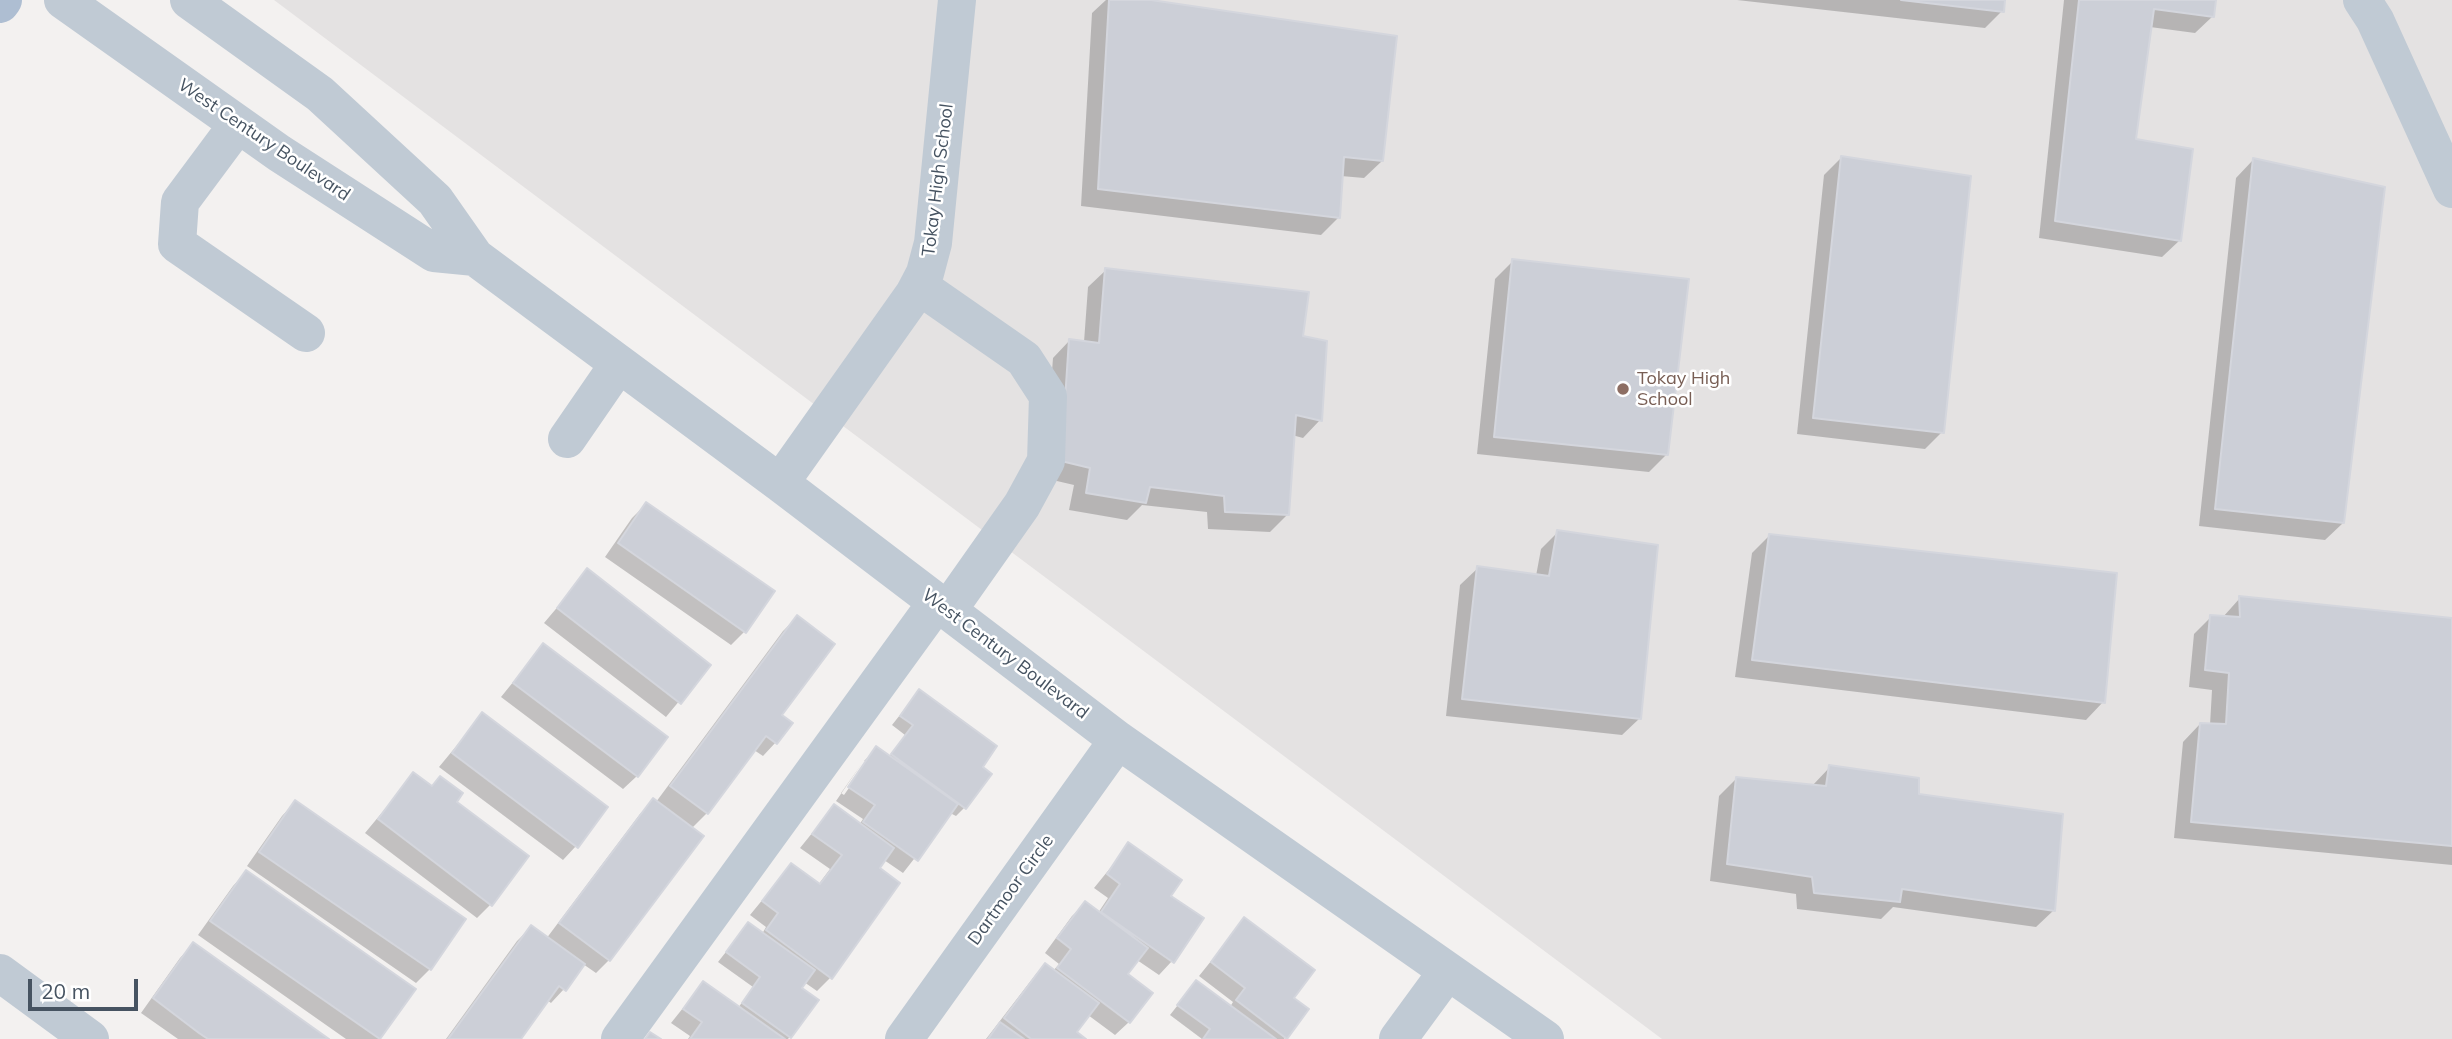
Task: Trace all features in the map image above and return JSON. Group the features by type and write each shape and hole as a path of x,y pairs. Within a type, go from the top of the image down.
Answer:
{"street":[{"name":"West Century Boulevard","path":"63,0 238,124 434,253 475,257"},
{"name":"West Century Boulevard","path":"189,0 320,94 435,200 475,257 780,483 1118,740 1270,843 1447,972 1545,1039"},
{"name":"Tokay High School","path":"780,483 919,286 933,243 957,0"},
{"path":"2362,0 2375,20 2452,189"},
{"path":"238,124 180,202 177,244 306,333"},
{"path":"620,1039 942,606 1022,505 1046,461 1048,396 1024,359 919,286"},
{"path":"566,439 618,365"},
{"name":"Dartmoor Circle","path":"904,1039 1118,740"},
{"path":"1398,1039 1447,972"},
{"path":"0,973 90,1039"}],"shaded area":[{"name":"Tokay High School","path":"274,0 2452,0 2452,1039 1662,1039"}],"building":[{"path":"1109,0 1151,0 1397,36 1383,161 1344,157 1340,218 1098,189"},
{"path":"1901,0 2005,0 2004,12"},
{"path":"2079,0 2216,0 2214,17 2154,9 2136,139 2193,149 2181,241 2055,221"},
{"path":"1841,156 1971,176 1944,433 1813,418"},
{"path":"2253,158 2385,187 2344,523 2215,509"},
{"path":"1512,259 1689,279 1668,455 1494,437"},
{"path":"1105,268 1309,292 1303,336 1327,341 1322,421 1296,415 1289,515 1225,512 1224,496 1150,487 1146,503 1086,493 1090,468 1061,461 1069,339 1099,343"},
{"path":"646,502 775,591 746,633 618,543"},
{"path":"1557,530 1658,545 1641,719 1462,699 1477,566 1549,576"},
{"path":"1769,534 2117,573 2105,703 1752,660"},
{"path":"587,568 711,665 681,704 557,608"},
{"path":"2239,596 2452,618 2452,846 2191,822 2200,723 2226,724 2229,673 2205,670 2210,615 2240,617"},
{"path":"797,615 835,644 782,715 793,723 777,744 766,736 708,814 670,786"},
{"path":"543,643 668,737 638,777 513,683"},
{"path":"919,689 997,746 983,767 992,774 966,809 891,754 913,725 900,716"},
{"path":"482,712 608,807 578,848 452,753"},
{"path":"876,746 958,804 918,861 863,822 875,805 848,787"},
{"path":"1829,765 1919,778 1919,794 2063,814 2055,911 1902,889 1900,902 1814,893 1812,877 1727,864 1736,777 1826,786"},
{"path":"413,772 432,786 440,776 463,793 457,802 529,856 492,906 378,819"},
{"path":"653,798 704,836 610,961 559,923"},
{"path":"295,800 466,919 431,970 259,852"},
{"path":"834,804 894,848 880,868 900,883 832,979 766,930 778,913 762,901 791,863 820,884 842,855 812,834"},
{"path":"1128,842 1182,880 1171,896 1204,918 1174,963 1101,912 1120,884 1107,874"},
{"path":"246,870 416,989 380,1039 210,921"},
{"path":"1085,901 1148,948 1128,974 1153,993 1130,1023 1057,968 1071,949 1057,938"},
{"path":"1244,917 1315,970 1294,998 1309,1009 1287,1039 1236,1000 1245,988 1211,962"},
{"path":"748,922 815,970 802,988 819,1000 791,1038 742,1003 760,977 726,952"},
{"path":"531,925 585,964 566,991 559,986 521,1039 448,1039"},
{"path":"193,942 329,1039 208,1039 199,1033 153,998"},
{"path":"1045,963 1099,1003 1077,1032 1086,1039 1031,1039 1004,1018"},
{"path":"1196,980 1276,1039 1203,1039 1210,1029 1177,1005"},
{"path":"703,981 785,1039 690,1039 702,1022 683,1009"},
{"path":"1000,1022 1024,1039 988,1039"},
{"path":"650,1032 661,1039 645,1039"}],"place":[{"name":"Tokay High School","path":"1623,389"}]}
